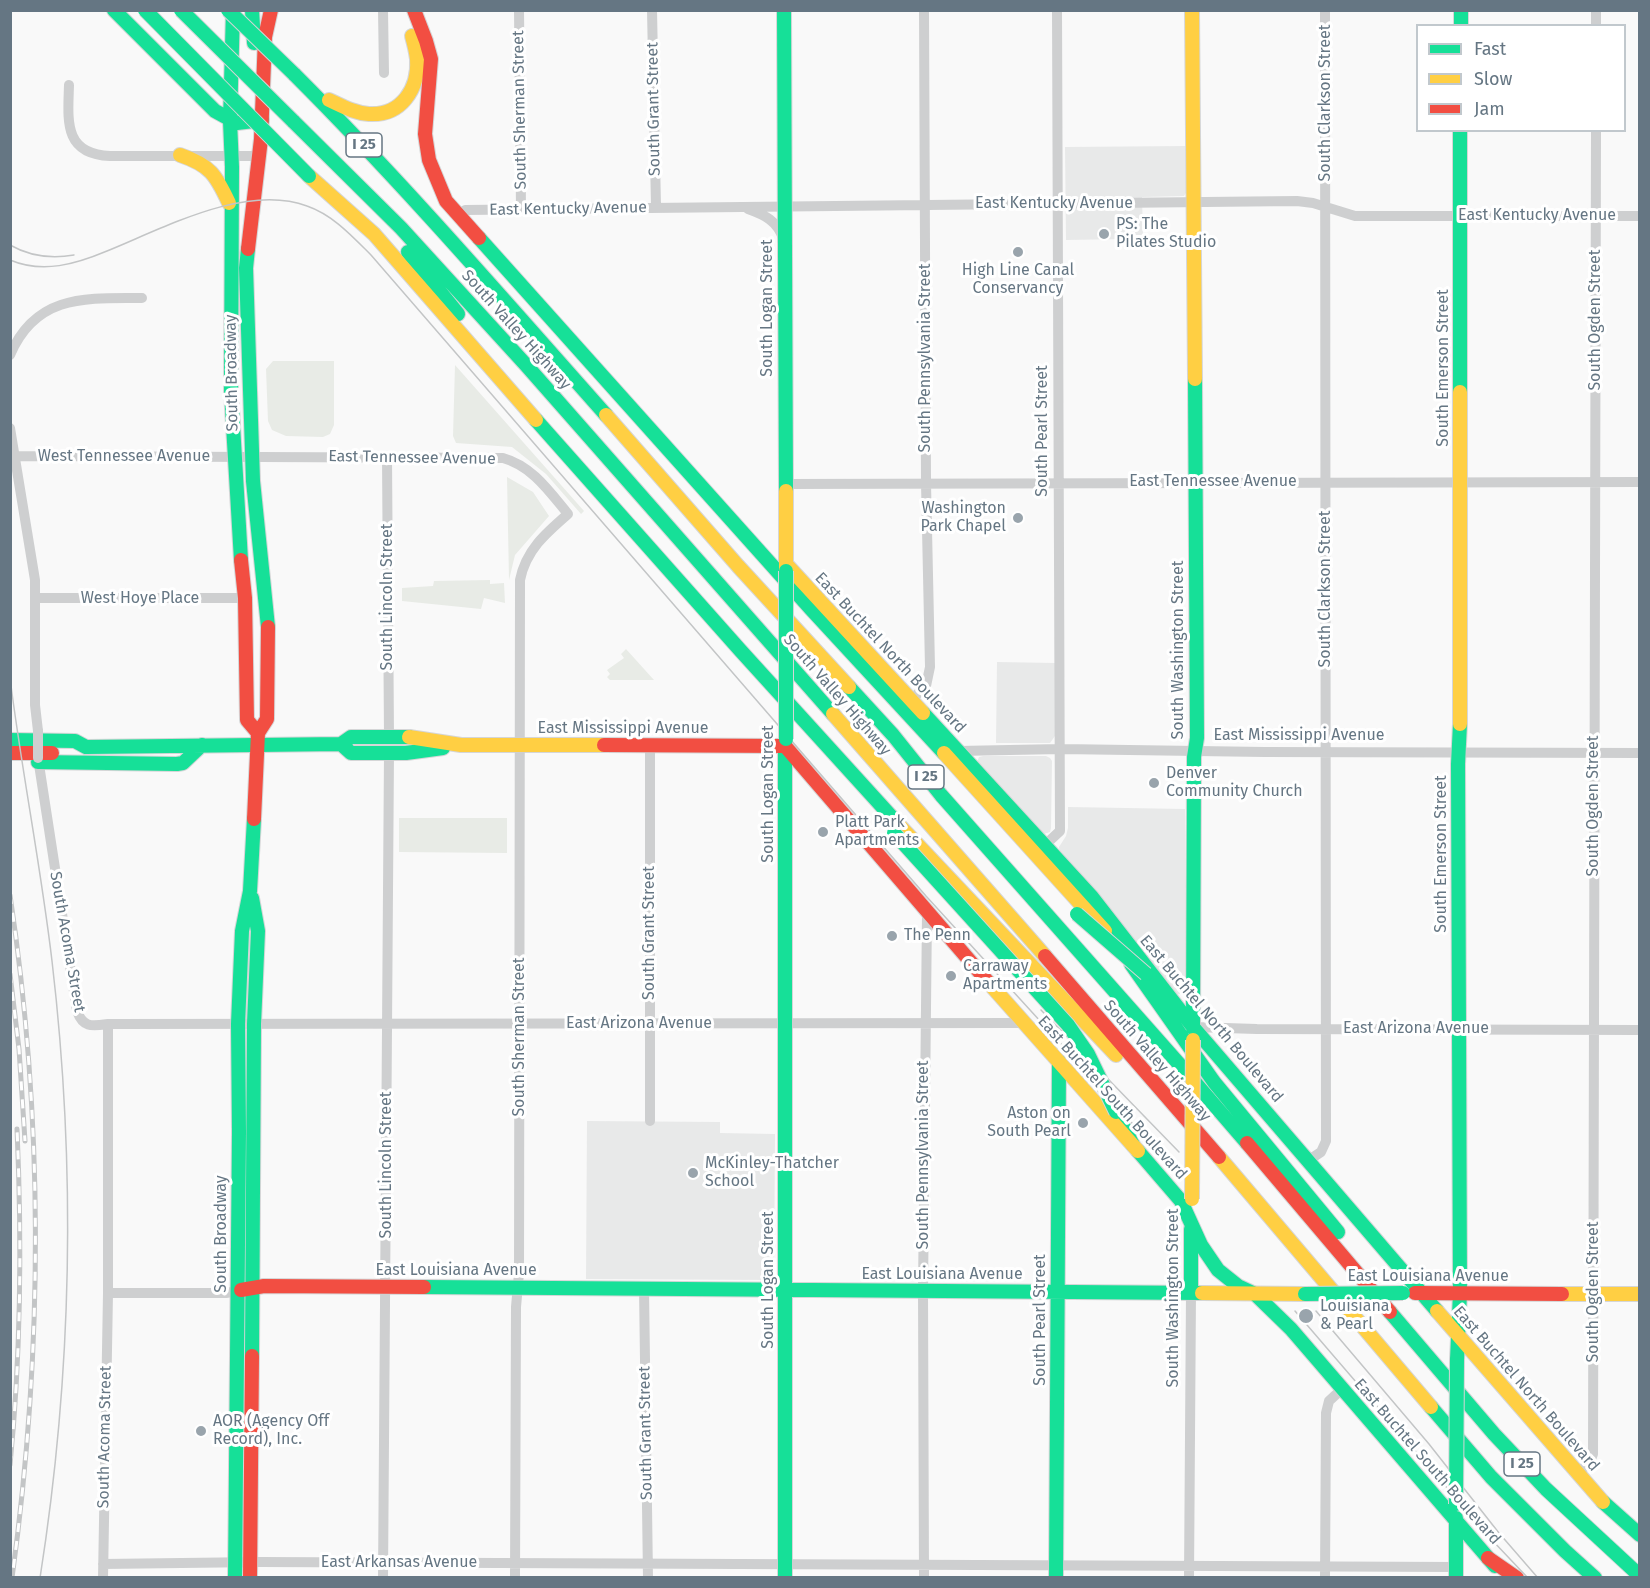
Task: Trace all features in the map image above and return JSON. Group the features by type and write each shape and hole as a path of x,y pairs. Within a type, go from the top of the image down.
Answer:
{"main road":[{"path":"114,10 215,111 239,124 262,120"},
{"path":"145,10 309,176 374,234 762,674 966,898 1235,1177"},
{"name":"South Valley Highway","path":"181,10 401,228 526,364 1145,1070 1491,1478 1595,1578"},
{"name":"South Valley Highway","path":"228,10 349,129 432,218 738,566 893,735 941,795 1070,938 1494,1434 1546,1489 1640,1576"},
{"name":"South Broadway","path":"233,10 230,121 232,156 231,391 238,533 245,598 247,720 257,739"},
{"path":"252,10 254,56 264,81"},
{"name":"South Broadway","path":"245,1289 238,1024 242,931 250,891 257,739 267,719 269,647 252,457 246,268 259,156 266,34 271,10"},
{"path":"294,74 338,106 349,111 370,116 390,112 407,98 417,78 418,66 414,44 403,10"},
{"path":"414,10 431,60 426,122 427,150 434,175 446,201 811,609 1097,921 1136,971 1214,1082 1332,1225 1415,1341"},
{"path":"422,10 422,32"},
{"name":"South Logan Street","path":"784,10 785,1571"},
{"name":"South Washington Street","path":"1191,1293 1195,751 1197,738 1192,10"},
{"name":"South Emerson Street","path":"1456,1572 1456,1360 1460,1293 1460,132"},
{"path":"313,142 434,281 561,447"},
{"path":"180,155 208,166 218,178 232,209"},
{"path":"738,566 765,578 898,718 1077,914 1161,988"},
{"name":"East Buchtel North Boulevard","path":"786,567 912,699 1092,897 1193,1034 1309,1160 1577,1474 1603,1502 1640,1535"},
{"path":"762,674 894,833 1068,1025 1088,1054 1133,1145"},
{"name":"East Mississippi Avenue","path":"346,749 351,736 406,737 461,745 521,746 785,743"},
{"name":"East Mississippi Avenue","path":"86,747 202,746 257,739 406,753 461,745"},
{"path":"10,740 75,741 86,747"},
{"name":"East Buchtel South Boulevard","path":"785,743 927,913 1173,1191 1191,1220 1201,1245 1218,1270 1238,1287 1255,1294 1291,1329 1505,1578"},
{"path":"38,760 177,764 183,763 202,746"},
{"path":"10,753 75,753 86,747"},
{"name":"South Broadway","path":"235,1578 242,1562 245,1289 258,931 250,891"},
{"name":"South Pearl Street","path":"1056,1572 1059,1062"},
{"name":"East Louisiana Avenue","path":"245,1289 264,1286 1255,1294 1640,1294"},
{"path":"1488,1558 1517,1578"},
{"name":"South Broadway","path":"242,1562 250,1578"}],"street":[{"path":"383,10 384,73"},
{"name":"South Sherman Street","path":"519,10 521,209"},
{"name":"South Grant Street","path":"652,10 656,207"},
{"name":"South Pennsylvania Street","path":"912,699 926,686 930,675 924,10"},
{"name":"South Pearl Street","path":"1046,845 1060,831 1057,10"},
{"name":"South Clarkson Street","path":"1309,1160 1321,1152 1326,1141 1325,10"},
{"path":"69,85 69,128 77,144 85,150 102,156 259,156"},
{"name":"South Ogden Street","path":"1577,1474 1590,1462 1593,1454 1596,132"},
{"name":"East Kentucky Avenue","path":"465,210 1297,201 1355,216 1640,216"},
{"path":"739,206 773,221 780,231 784,246"},
{"path":"10,356 22,334 31,324 55,307 82,299 142,298"},
{"name":"South Acoma Street","path":"10,428 35,580 38,760 77,1011 85,1025 108,1024 108,1293 103,1578"},
{"name":"West Tennessee Avenue","path":"15,456 234,456"},
{"name":"East Tennessee Avenue","path":"234,456 488,457 513,461 538,479 568,514"},
{"name":"South Lincoln Street","path":"387,457 389,737"},
{"name":"East Tennessee Avenue","path":"786,484 1640,482"},
{"name":"South Sherman Street","path":"514,1578 519,1261 520,589 521,572 533,547 568,514"},
{"name":"West Hoye Place","path":"35,598 245,598"},
{"name":"South Grant Street","path":"650,746 650,1121"},
{"name":"East Mississippi Avenue","path":"958,751 1061,749 1640,753"},
{"name":"South Lincoln Street","path":"383,1578 389,753"},
{"name":"South Pennsylvania Street","path":"924,1578 923,1291 927,913"},
{"name":"East Arizona Avenue","path":"108,1024 1024,1023"},
{"name":"East Arizona Avenue","path":"1193,1034 1326,1029 1640,1030"},
{"name":"South Grant Street","path":"644,1288 648,1578"},
{"path":"108,1293 226,1293 245,1289"},
{"name":"South Washington Street","path":"1189,1572 1191,1293"},
{"path":"1325,1572 1326,1413 1329,1401 1342,1389"},
{"path":"1603,1502 1640,1526"},
{"name":"East Arkansas Avenue","path":"103,1564 242,1562 648,1564 785,1571 924,1565 1056,1572 1456,1572"}],"shaded area":[{"path":"1186,146 1187,191 1184,196 1142,197 1143,235 1127,235 1127,239 1066,240 1065,147"},
{"path":"273,361 334,361 334,425 330,434 323,437 286,436 272,430 268,421 266,369"},
{"path":"455,365 584,511 581,514 546,474 512,447 456,443 453,436"},
{"path":"507,477 533,492 549,516 515,555 509,580"},
{"path":"490,580 490,584 504,583 505,603 484,598 481,609 402,601 402,588 433,586 434,581"},
{"path":"626,649 654,680 610,680 607,677 610,674 607,670 624,658 621,654"},
{"path":"997,662 1055,663 1055,736 1050,743 996,743"},
{"path":"1046,756 1050,758 1052,761 1050,832 1044,834 977,762 979,757"},
{"path":"1068,807 1185,809 1186,983 1180,994 1175,995 1060,853 1059,847 1068,828"},
{"path":"399,818 507,818 507,853 399,852"},
{"path":"587,1121 720,1122 720,1133 775,1134 774,1280 586,1279"}],"tram line":[{"path":"10,260 35,266 59,266 95,256 206,211 258,200 283,200 307,206 334,220 371,255 926,896 1114,1102 1178,1177"},
{"path":"10,245 41,256 74,255"},
{"path":"10,678 52,961 65,1115 67,1270 64,1347 59,1425 40,1578"},
{"path":"1041,1010 1179,1152"},
{"path":"1295,1311 1491,1539 1528,1578"},
{"path":"1316,1311 1429,1444 1499,1533 1538,1578"}],"railway":[{"path":"10,895 29,1066 34,1151 35,1236 30,1407 12,1578"},
{"path":"10,974 19,1049 25,1141"},
{"path":"10,1465 19,1297 20,1213 17,1129"}],"traffic: fast":[{"path":"114,10 215,111 237,123 262,120"},
{"path":"145,10 309,176"},
{"path":"181,10 293,121"},
{"path":"228,10 294,74"},
{"path":"233,10 230,121 232,167 231,391 241,560"},
{"path":"252,10 254,43"},
{"path":"784,10 786,491"},
{"path":"1461,10 1461,24"},
{"path":"294,74 414,199 606,415"},
{"path":"293,121 401,228 526,365 833,714"},
{"path":"1460,132 1460,392"},
{"path":"479,238 811,609 944,753"},
{"path":"248,249 246,268 253,481 268,627"},
{"path":"408,252 458,314"},
{"path":"1193,1028 1194,757 1197,738 1195,379"},
{"path":"536,420 898,824"},
{"path":"786,571 786,739"},
{"path":"849,687 1247,1143"},
{"path":"923,713 1092,897 1193,1027 1437,1311"},
{"path":"1457,1360 1460,1293 1458,764 1460,724"},
{"path":"10,740 75,741 86,747 341,744 351,737 409,737"},
{"path":"785,742 785,1578"},
{"path":"341,744 351,753 406,753 443,748"},
{"path":"38,762 177,764 183,763 202,745"},
{"path":"235,1578 238,1024 242,931 250,891 254,819"},
{"path":"894,833 1068,1025 1088,1054 1116,1112"},
{"path":"252,898 258,931 254,1024 252,1356"},
{"path":"1077,914 1146,974"},
{"path":"1131,964 1214,1082 1338,1232"},
{"path":"1056,1578 1059,1062"},
{"path":"1116,1112 1133,1145"},
{"path":"1138,1151 1181,1201 1201,1245 1218,1270 1238,1286 1255,1294 1291,1329 1495,1566"},
{"path":"1191,1229 1191,1293"},
{"path":"424,1287 1202,1293"},
{"path":"1305,1294 1403,1293"},
{"path":"1390,1312 1494,1434 1546,1489 1640,1576"},
{"path":"1456,1504 1457,1360"},
{"path":"1431,1407 1491,1477 1595,1578"},
{"path":"1603,1502 1640,1535"},
{"path":"1456,1518 1456,1578"}],"traffic: slow":[{"path":"1192,10 1195,379"},
{"path":"329,100 353,111 369,114 380,113 399,105 406,98 415,81 417,59 412,36"},
{"path":"180,155 211,172 229,203"},
{"path":"309,176 374,234 536,420"},
{"path":"1460,392 1460,724"},
{"path":"606,415 738,566 849,687"},
{"path":"786,491 786,571"},
{"path":"786,564 923,713"},
{"path":"833,714 1045,956"},
{"path":"409,737 461,745 604,745"},
{"path":"944,753 1105,931"},
{"path":"898,824 1116,1055"},
{"path":"988,982 1138,1151"},
{"path":"1192,1199 1193,1040"},
{"path":"1219,1157 1431,1407"},
{"path":"1202,1293 1305,1294"},
{"path":"1562,1294 1640,1294"},
{"path":"1437,1311 1603,1502"}],"traffic: jam":[{"path":"248,249 261,139 265,37 271,10"},
{"path":"414,10 431,59 425,134 429,160 446,201 479,238"},
{"path":"241,560 245,598 247,720 258,733"},
{"path":"254,819 258,733 267,719 268,627"},
{"path":"604,745 785,746"},
{"path":"785,746 988,982"},
{"path":"10,753 52,753"},
{"path":"1045,956 1219,1157"},
{"path":"1247,1143 1390,1312"},
{"path":"241,1290 264,1286 424,1287"},
{"path":"1415,1293 1562,1294"},
{"path":"250,1578 252,1356"},
{"path":"1488,1558 1517,1578"}],"place":[{"name":"PS: The Pilates Studio","path":"1104,234"},
{"name":"High Line Canal Conservancy","path":"1018,252"},
{"name":"Washington Park Chapel","path":"1018,518"},
{"name":"Denver Community Church","path":"1154,783"},
{"name":"Platt Park Apartments","path":"823,832"},
{"name":"The Penn","path":"892,936"},
{"name":"Carraway Apartments","path":"951,976"},
{"name":"Aston on South Pearl","path":"1083,1123"},
{"name":"McKinley-Thatcher School","path":"693,1173"},
{"name":"Louisiana & Pearl","path":"1306,1316"},
{"name":"AOR (Agency Off Record), Inc.","path":"201,1431"}]}
